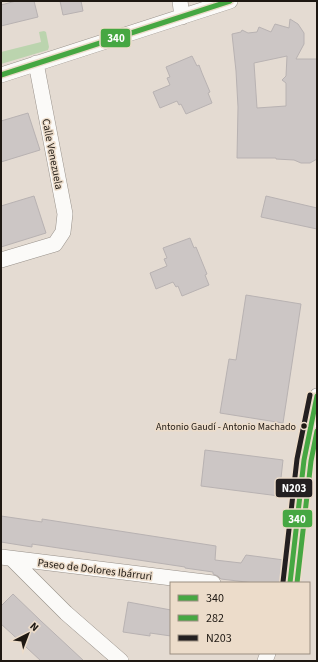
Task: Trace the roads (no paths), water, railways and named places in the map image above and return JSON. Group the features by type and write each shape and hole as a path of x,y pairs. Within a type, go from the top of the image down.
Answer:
{"street":[{"path":"180,1 182,17"},
{"path":"1,74 230,1"},
{"name":"Calle Venezuela","path":"1,260 55,244 63,232 65,214 36,63"},
{"path":"290,582 304,460 313,441 317,396"},
{"path":"7,558 66,613 121,661"},
{"name":"Paseo de Dolores Ibárruri","path":"7,558 204,582"}],"place":[{"name":"Antonio Gaudí - Antonio Machado","path":"304,426"}]}
